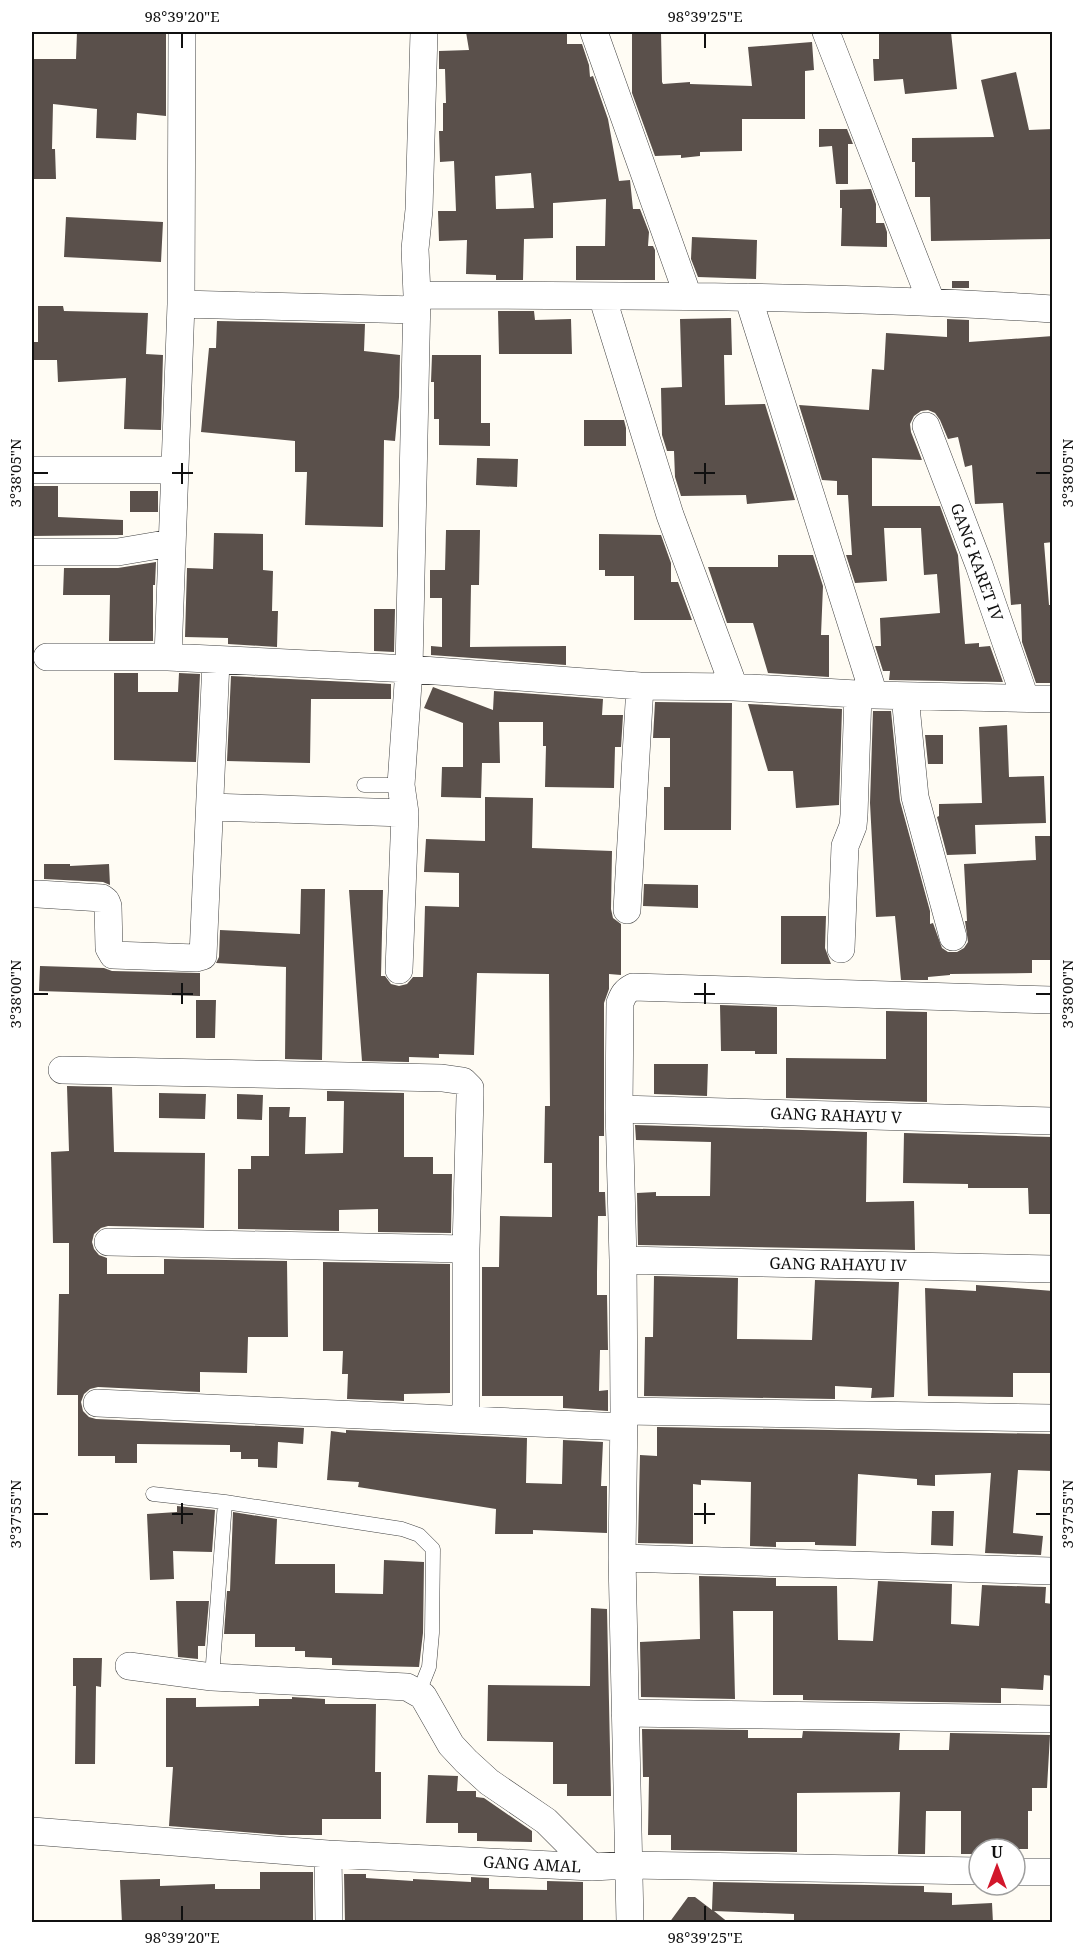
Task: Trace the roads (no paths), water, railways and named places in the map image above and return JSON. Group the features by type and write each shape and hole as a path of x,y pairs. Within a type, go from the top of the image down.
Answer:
{"street":[{"path":"168,657 180,304 182,32"},
{"path":"399,970 405,813 401,785 409,669 417,303 415,249 419,210 424,32"},
{"path":"594,32 688,296"},
{"path":"826,32 930,301"},
{"path":"180,304 417,303 602,296 688,296 930,301 1053,309"},
{"path":"602,296 670,515 734,687"},
{"path":"748,297 866,695 853,826 845,846 841,950"},
{"name":"GANG KARET IV","path":"926,426 980,565 1025,698"},
{"path":"32,470 174,470"},
{"path":"32,552 118,552 171,543"},
{"path":"46,657 168,657 409,669 640,686 734,687 866,695 1053,699"},
{"path":"38,894 102,898 106,901 109,948 113,955 201,957 204,954 216,661"},
{"path":"627,910 640,686"},
{"path":"905,696 915,797 953,938"},
{"path":"210,807 405,813"},
{"path":"630,1923 622,1558 624,1419 619,1109 620,1003 627,990 633,987 1053,1000"},
{"path":"62,1070 442,1078 464,1081 470,1088 466,1249 466,1420"},
{"name":"GANG RAHAYU V","path":"619,1109 1053,1121"},
{"path":"108,1242 466,1249"},
{"name":"GANG RAHAYU IV","path":"623,1260 1053,1269"},
{"path":"97,1403 466,1420 1053,1418"},
{"path":"622,1558 1053,1571"},
{"path":"129,1666 212,1677 407,1687 419,1692 452,1745 466,1761 489,1782 546,1821 592,1867"},
{"path":"625,1713 1053,1719"},
{"name":"GANG AMAL","path":"32,1831 328,1854 592,1867 629,1865 967,1871"},
{"path":"328,1854 329,1923"},
{"path":"1027,1872 1053,1872"}],"lane":[{"path":"364,785 401,785"},
{"path":"153,1494 225,1502 402,1528 419,1535 433,1550 432,1633 429,1667 419,1692"},
{"path":"212,1677 225,1502"}]}
